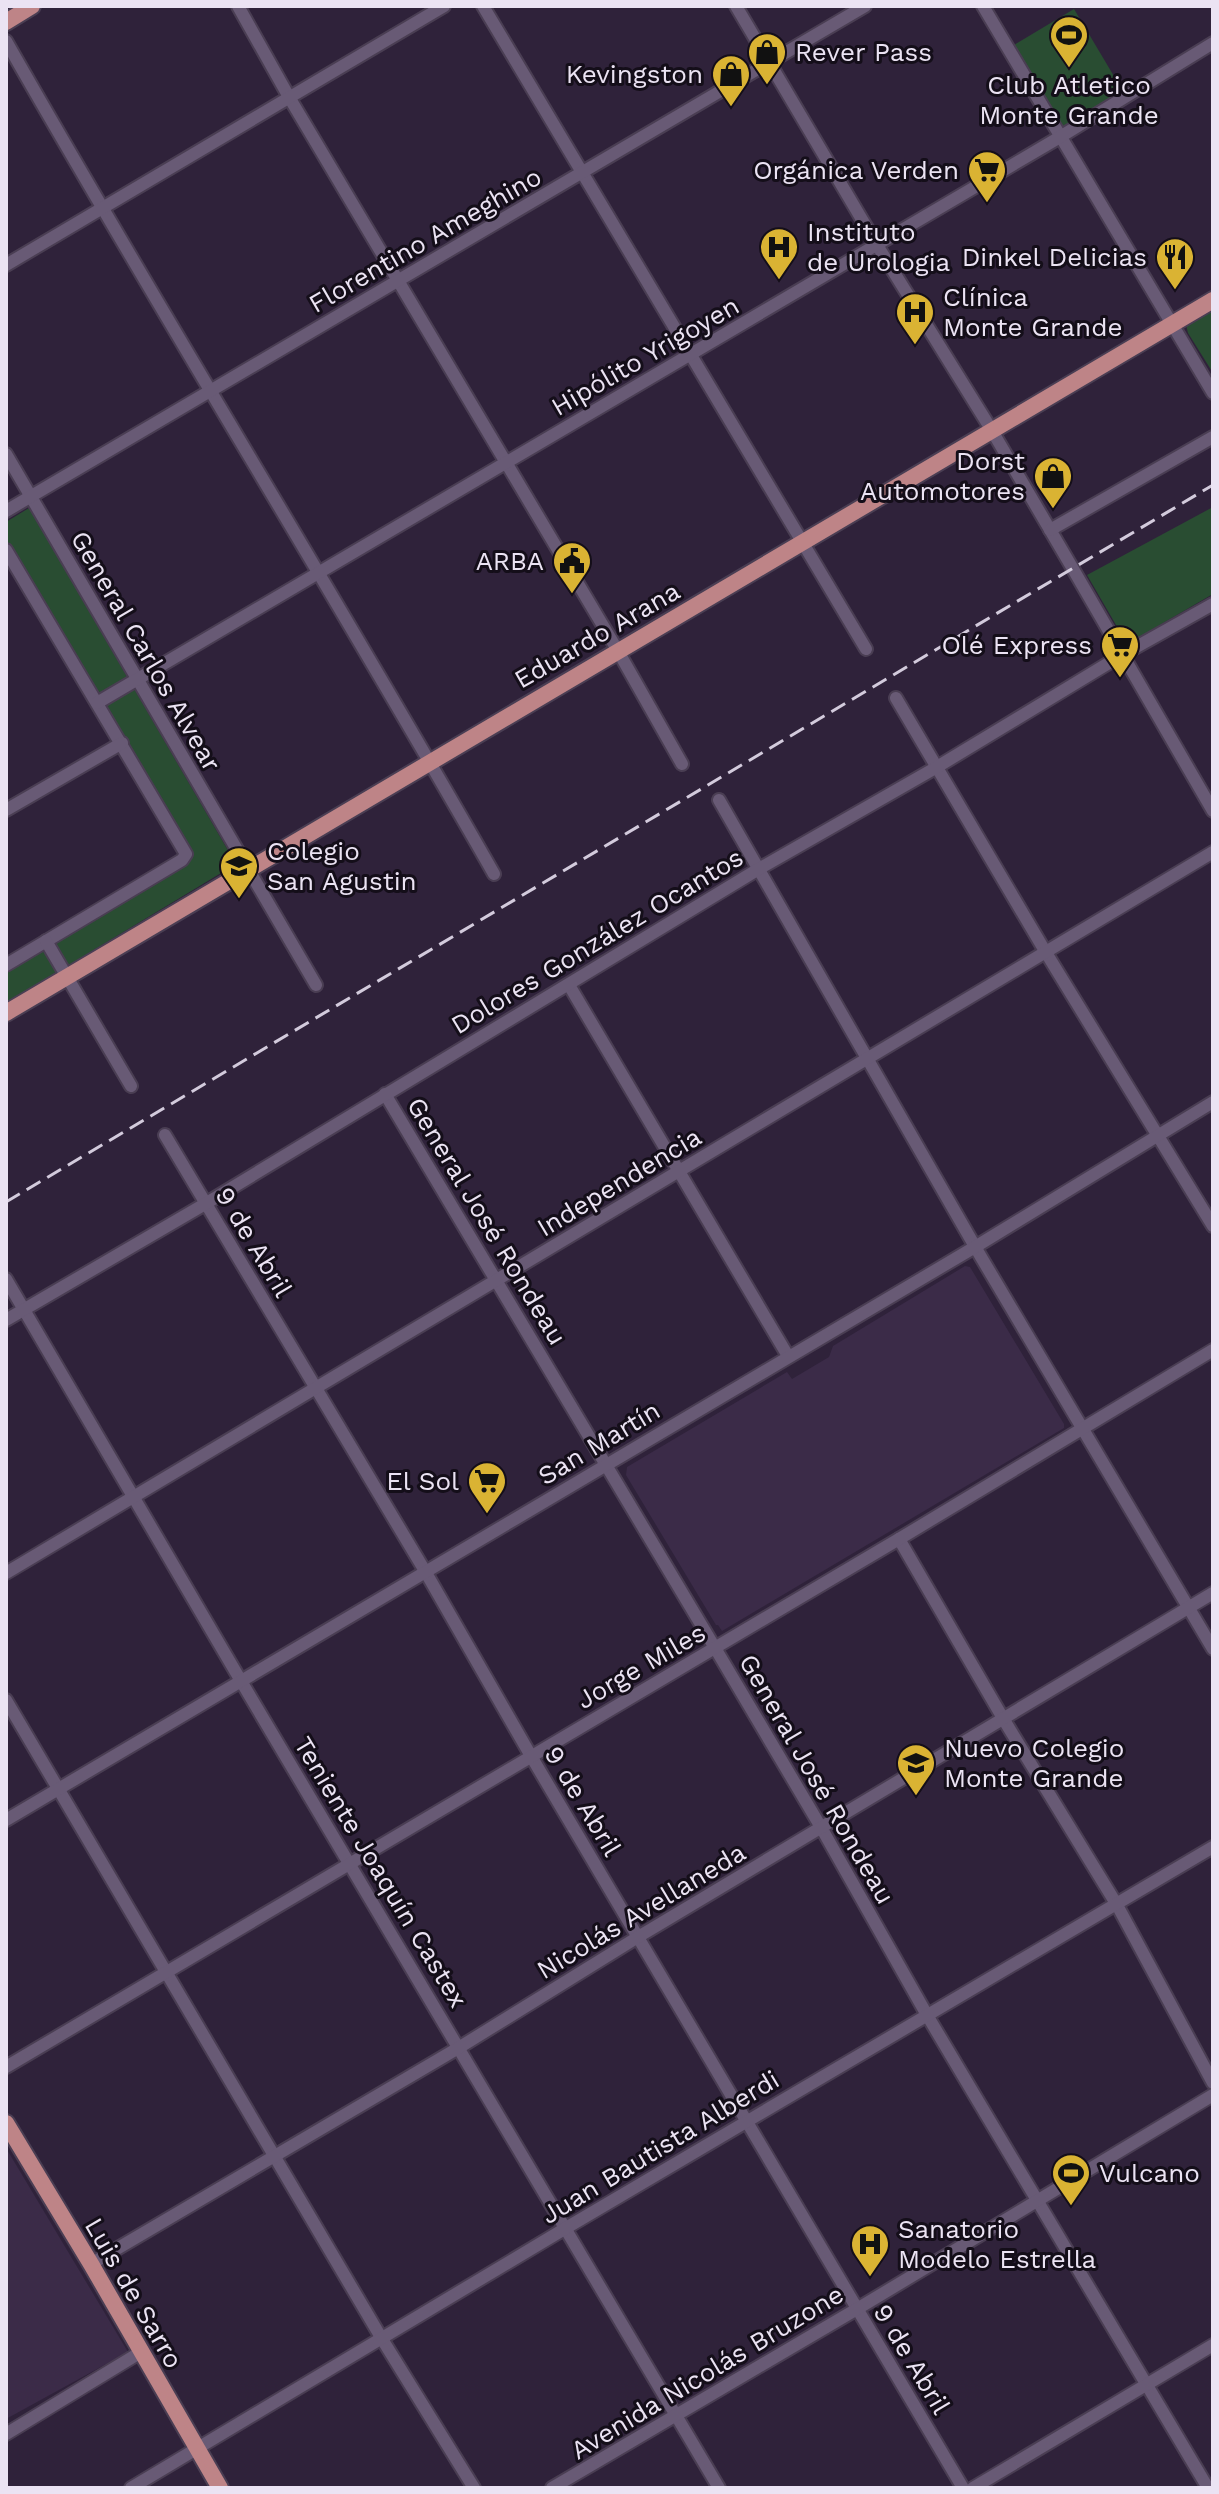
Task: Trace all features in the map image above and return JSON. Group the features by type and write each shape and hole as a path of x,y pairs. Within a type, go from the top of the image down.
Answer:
{"main road":[{"path":"6,22 32,6"},
{"name":"Eduardo Arana","path":"6,1013 1213,300"},
{"name":"Luis de Sarro","path":"6,2123 220,2488"}],"street":[{"path":"238,6 682,764"},
{"path":"6,265 444,6"},
{"path":"483,6 866,649"},
{"path":"736,6 877,245 991,429 1213,811"},
{"name":"Florentino Ameghino","path":"6,511 865,6"},
{"path":"983,6 1213,393"},
{"path":"6,41 101,208 494,874"},
{"name":"Hipólito Yrigoyen","path":"97,703 1060,137 1213,43"},
{"path":"1050,530 1213,437"},
{"name":"General Carlos Alvear","path":"6,454 316,985"},
{"path":"6,550 186,854 182,860 6,965"},
{"name":"Dolores González Ocantos","path":"6,1320 205,1204 757,870 1213,604"},
{"path":"896,698 1045,951 1213,1226"},
{"path":"6,810 122,743"},
{"path":"719,800 865,1058 1213,1649"},
{"name":"Independencia","path":"6,1573 1213,852"},
{"path":"46,941 131,1086"},
{"path":"569,985 788,1356"},
{"name":"General José Rondeau","path":"385,1094 822,1829 927,2015 1208,2488"},
{"name":"San Martín","path":"6,1820 975,1247 1213,1102"},
{"name":"9 de Abril","path":"165,1135 425,1571 963,2488"},
{"name":"Teniente Joaquín Castex","path":"6,1279 719,2488"},
{"name":"Jorge Miles","path":"6,2067 1213,1350"},
{"path":"899,1539 1004,1720 1117,1905 1213,2083"},
{"name":"Nicolás Avellaneda","path":"91,2264 460,2047 1213,1593"},
{"path":"6,1700 382,2339 474,2488"},
{"name":"Juan Bautista Alberdi","path":"131,2488 1213,1847"},
{"name":"Avenida Nicolás Bruzone","path":"552,2488 1213,2095"},
{"path":"973,2488 1213,2345"},
{"path":"6,2434 141,2352"}],"shaded area":[{"path":"965,1266 970,1267 1064,1428 722,1631 626,1475 627,1467 787,1372 792,1379 829,1357 833,1346"},
{"path":"6,2148 128,2352 6,2419"}],"green space":[{"name":"Club Atletico Monte Grande","path":"1074,9 1124,93 1063,129 1014,45"},
{"path":"1213,305 1213,373 1186,325"},
{"path":"1213,507 1213,594 1127,644 1087,575"},
{"path":"29,508 236,864 6,1003 6,970 193,857 6,541 6,522"}],"railway":[{"path":"6,1202 1213,485"}],"place":[{"name":"Club Atletico Monte Grande","path":"1069,69"},
{"name":"Rever Pass","path":"767,86"},
{"name":"Kevingston","path":"731,108"},
{"name":"Orgánica Verden","path":"987,204"},
{"name":"Instituto de Urologia","path":"779,281"},
{"name":"Dinkel Delicias","path":"1175,291"},
{"name":"Clínica Monte Grande","path":"915,346"},
{"name":"Dorst Automotores","path":"1053,510"},
{"name":"ARBA","path":"572,595"},
{"name":"Olé Express","path":"1120,679"},
{"name":"Colegio San Agustin","path":"239,900"},
{"name":"El Sol","path":"487,1515"},
{"name":"Nuevo Colegio Monte Grande","path":"916,1797"},
{"name":"Vulcano","path":"1071,2207"},
{"name":"Sanatorio Modelo Estrella","path":"870,2278"}]}
